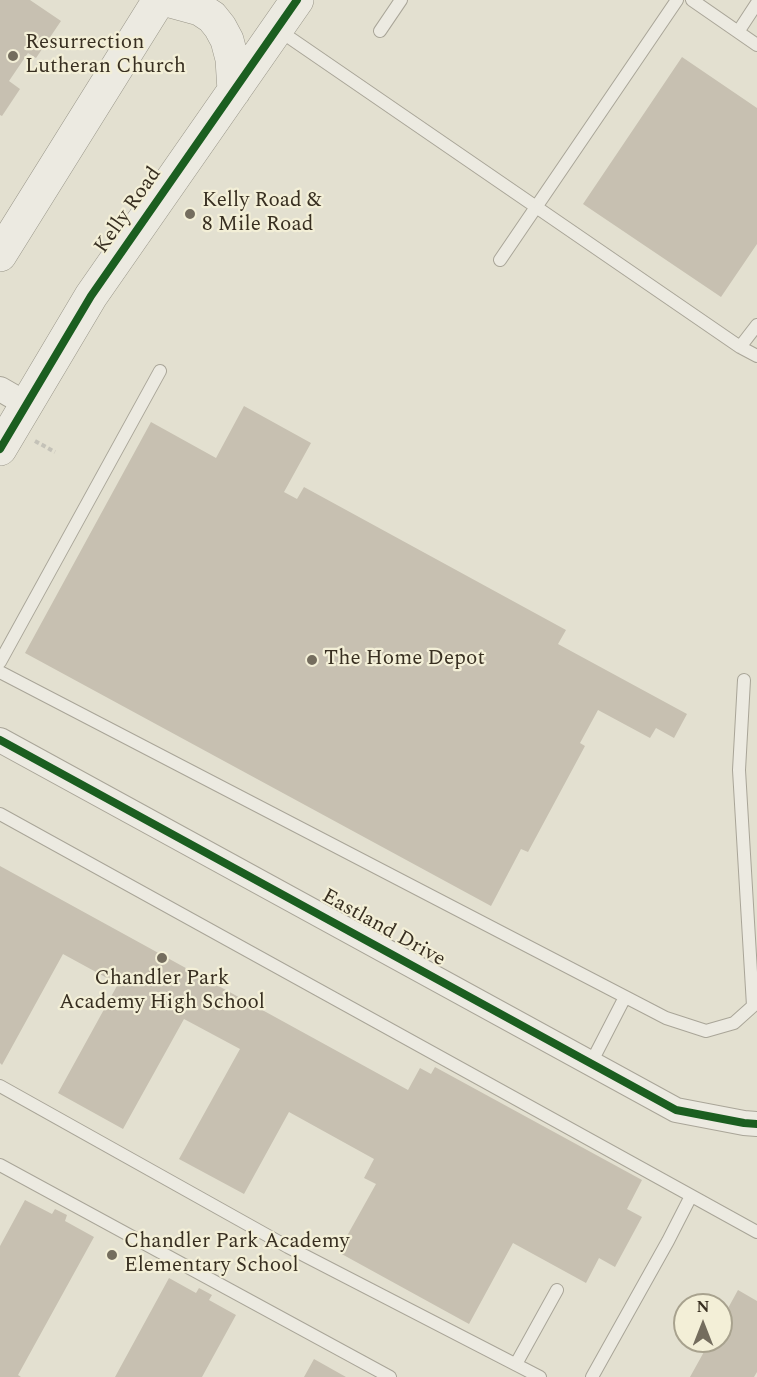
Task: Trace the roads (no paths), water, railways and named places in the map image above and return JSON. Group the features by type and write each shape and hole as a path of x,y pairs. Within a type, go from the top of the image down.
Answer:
{"street":[{"name":"Kelly Road","path":"0,449 13,397 92,296 297,0"},
{"path":"3,244 154,3 200,9 212,17 227,40 232,59 234,91"},
{"name":"Eastland Drive","path":"0,740 676,1110 757,1124"}],"lane":[{"path":"380,31 401,0"},
{"path":"501,260 677,0"},
{"path":"692,0 757,45"},
{"path":"738,32 757,3"},
{"path":"277,29 740,347 757,356"},
{"path":"740,347 757,324"},
{"path":"0,662 160,370"},
{"path":"0,672 666,1018 706,1030 734,1023 753,1006 739,770 744,680"},
{"path":"0,814 757,1232"},
{"path":"591,1063 625,997"},
{"path":"0,1086 288,1247 540,1377"},
{"path":"0,1165 390,1377"},
{"path":"592,1377 691,1196"},
{"path":"516,1364 557,1290"}],"place":[{"name":"Resurrection Lutheran Church","path":"13,56"},
{"name":"Kelly Road & 8 Mile Road","path":"190,214"},
{"name":"The Home Depot","path":"312,660"},
{"name":"Chandler Park Academy High School","path":"162,958"},
{"name":"Chandler Park Academy Elementary School","path":"112,1255"}]}
